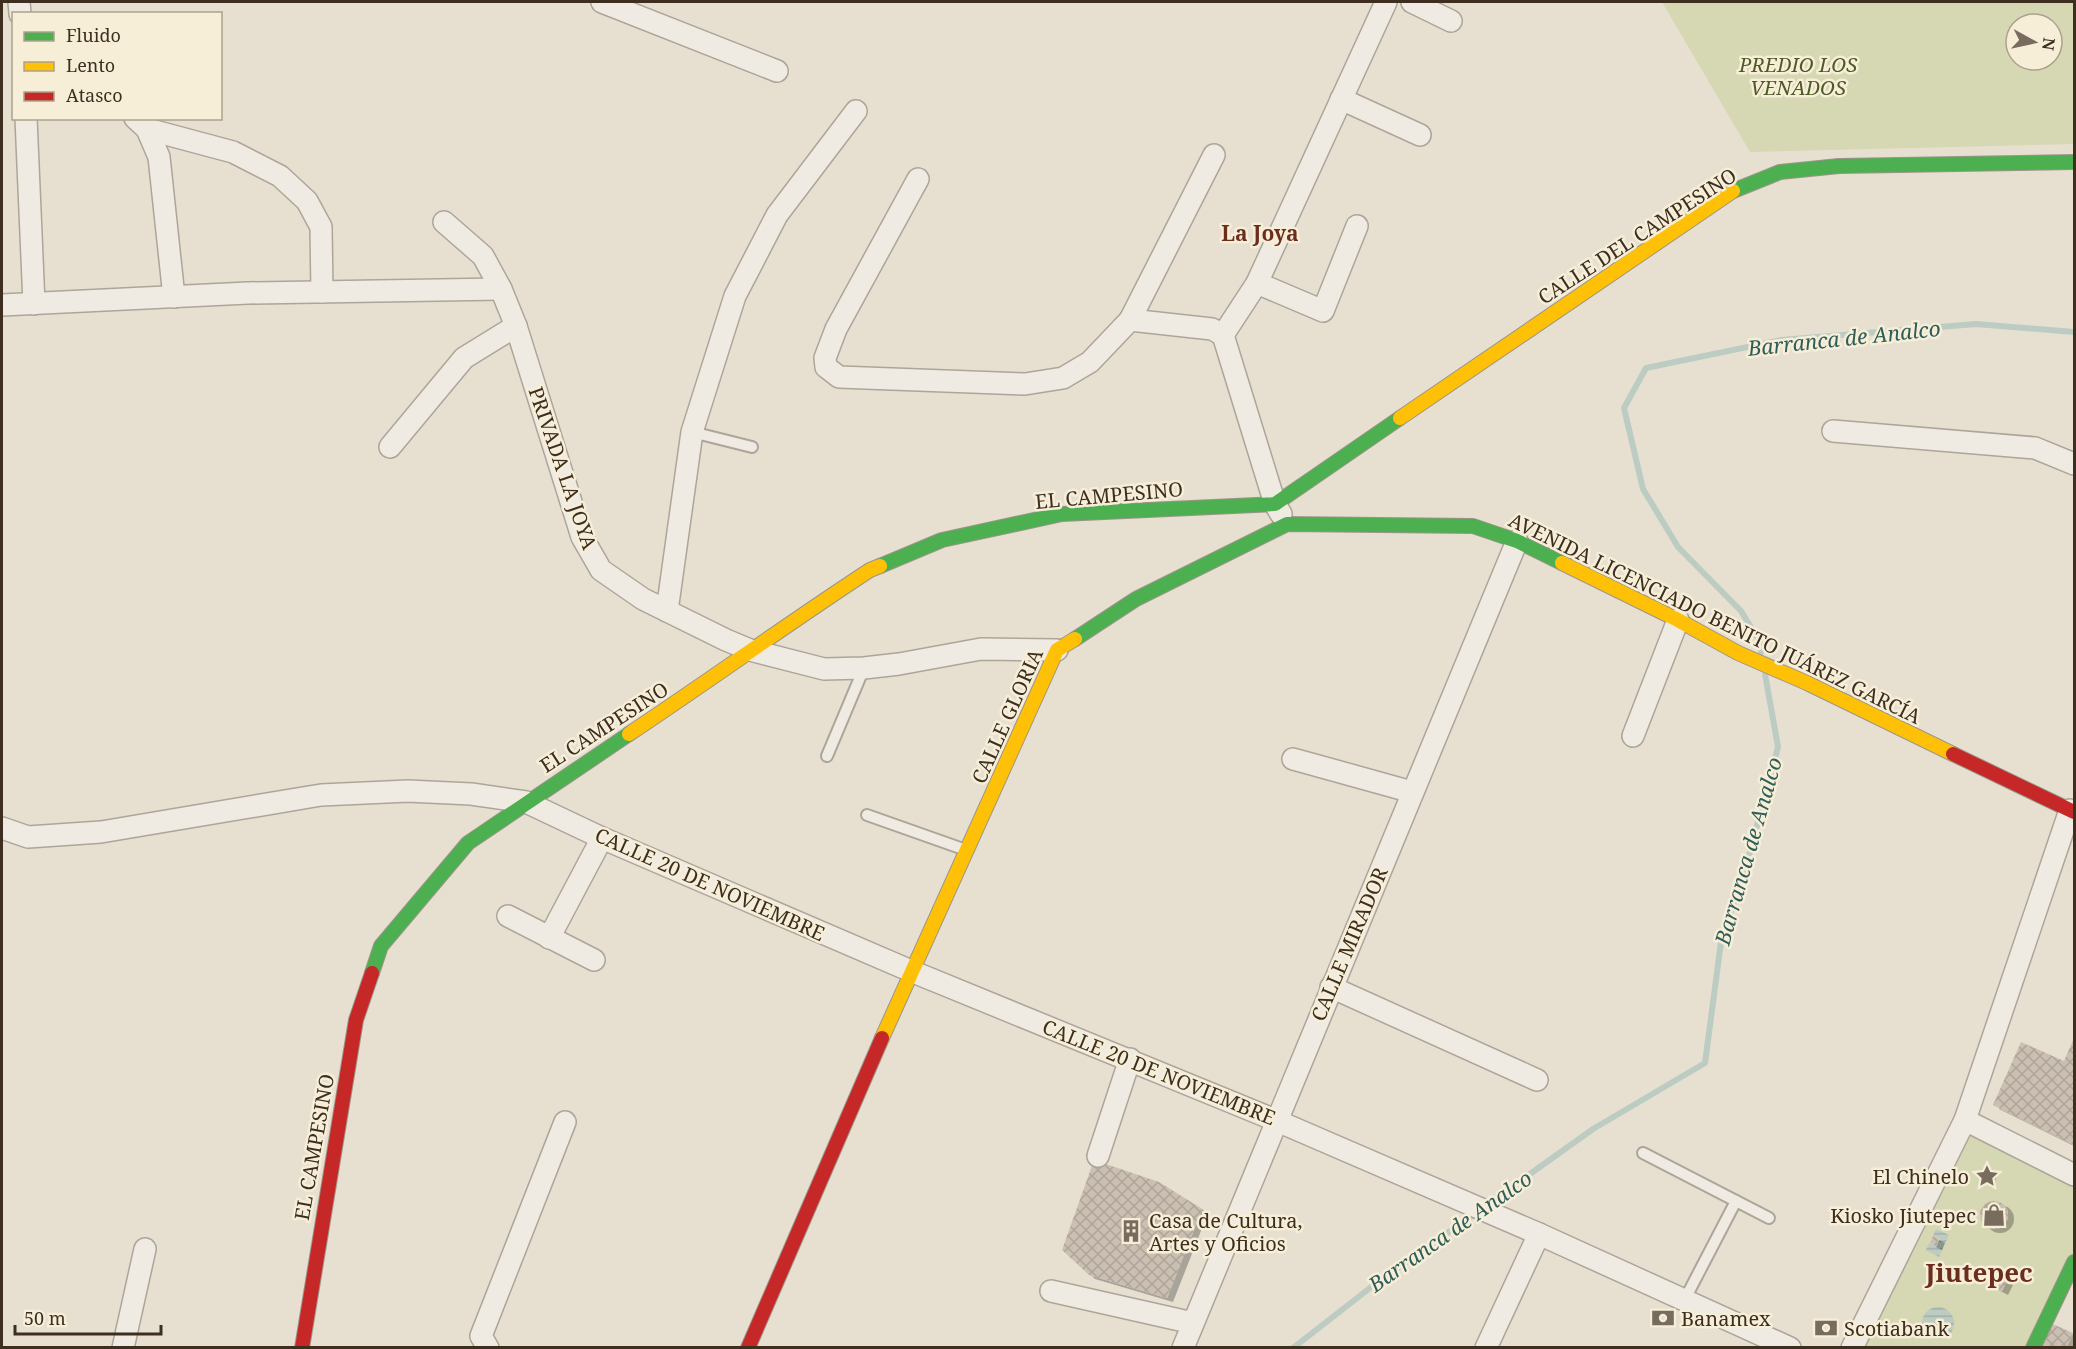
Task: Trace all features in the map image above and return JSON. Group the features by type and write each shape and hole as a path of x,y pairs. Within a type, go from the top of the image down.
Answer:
{"street":[{"path":"603,2 777,70"},
{"path":"1222,335 1257,284 1386,2"},
{"path":"1412,2 1451,21"},
{"path":"1341,99 1419,135"},
{"path":"667,611 692,432 735,296 777,215 856,111"},
{"path":"26,120 34,304"},
{"path":"141,124 159,157 174,297"},
{"path":"141,124 233,152 280,176 301,194 308,201 321,227 322,292"},
{"path":"918,179 836,329 825,358 826,367 839,376 1025,384 1063,378 1090,362 1130,320 1214,155"},
{"name":"CALLE DEL CAMPESINO","path":"1275,504 1734,189 1780,172 1839,166 2074,162"},
{"name":"PRIVADA LA JOYA","path":"444,222 483,256 501,289 516,326 582,537 601,570 643,599 750,650 824,669 899,664 981,649 1057,651"},
{"path":"1257,284 1323,311 1357,226"},
{"path":"2,305 322,292 501,289"},
{"path":"1130,320 1212,329 1222,335 1275,504 1287,524"},
{"path":"390,447 464,358 516,326"},
{"path":"1833,431 2035,448 2074,464"},
{"name":"EL CAMPESINO","path":"302,1347 356,1020 381,946 468,843 870,570 942,540 1062,514 1275,504"},
{"name":"AVENIDA LICENCIADO BENITO JUÁREZ GARCÍA","path":"1287,524 1473,526 1517,541 1738,652 2072,811"},
{"name":"CALLE GLORIA","path":"748,1347 911,972 1057,651 1136,599 1287,524"},
{"name":"CALLE MIRADOR","path":"1182,1347 1517,541"},
{"path":"1633,736 1678,620"},
{"path":"1293,759 1412,792"},
{"name":"CALLE 20 DE NOVIEMBRE","path":"2,828 28,837 101,832 321,795 408,791 471,794 526,802 602,838 911,972 1130,1059 1275,1120 1539,1234 1790,1347"},
{"path":"1852,1347 1965,1120 2072,811"},
{"path":"549,938 602,838"},
{"path":"508,916 594,960"},
{"path":"1331,987 1537,1080"},
{"path":"1098,1156 1130,1059"},
{"path":"1965,1120 2074,1175"},
{"path":"488,1347 481,1336 566,1122"},
{"path":"1486,1347 1539,1234"},
{"path":"123,1347 145,1249"},
{"path":"2033,1347 2074,1262"},
{"path":"1051,1291 1193,1323"},
{"path":"2051,1309 2067,1317"}],"lane":[{"path":"692,432 752,447"},
{"path":"827,756 864,668"},
{"path":"867,815 968,851"},
{"path":"1643,1153 1769,1218"},
{"path":"1685,1299 1736,1201"}],"green space":[{"name":"PREDIO LOS VENADOS","path":"1662,2 2074,2 2074,144 1750,152"},
{"path":"1969,1128 2074,1178 2074,1255 2030,1347 1858,1348"}],"shaded area":[{"path":"1936,1229 1949,1235 1939,1257 1926,1250 1929,1243 1936,1246 1940,1239 1933,1236"},
{"path":"1938,1307 1949,1312 1954,1323 1949,1334 1938,1339 1927,1334 1922,1323 1927,1312"}],"building":[{"path":"2074,1038 2074,1145 1993,1105 2021,1042 2064,1061"},
{"name":"Casa de Cultura, Artes y Oficios","path":"1094,1160 1159,1182 1202,1209 1167,1298 1089,1275 1062,1250"},
{"path":"1985,1172 1990,1174 1988,1180 1982,1178"},
{"path":"1994,1201 2004,1205 2008,1215 2004,1225 1994,1229 1984,1225 1980,1215 1984,1205"},
{"path":"1933,1236 1939,1239 1936,1246 1930,1243"},
{"path":"1997,1273 2008,1279 2002,1291 1991,1285"},
{"path":"2048,1322 2073,1333 2066,1348 2036,1348"}],"waterway":[{"name":"Barranca de Analco","path":"1761,652 1760,642 1741,611 1678,547 1643,489 1624,408 1646,368 1781,340 1976,324 2074,332"},
{"name":"Barranca de Analco","path":"1485,1206 1593,1129 1705,1063 1721,942 1750,852 1778,747 1765,674"},
{"name":"Barranca de Analco","path":"1293,1348 1375,1284 1477,1212"}],"traffic: fast":[{"path":"1733,191 1780,172 1839,166 2074,162"},
{"path":"880,566 942,540 1062,514 1275,504 1400,418"},
{"path":"1075,639 1136,599 1287,524 1473,526 1517,541 1562,563"},
{"path":"372,973 381,946 468,843 629,734"},
{"path":"2033,1348 2074,1262"}],"traffic: slow":[{"path":"1400,418 1733,191"},
{"path":"1562,563 1678,620 1738,653 1807,683 1953,754"},
{"path":"629,734 840,590 880,566"},
{"path":"882,1038 1057,650 1075,639"}],"traffic: jam":[{"path":"1953,754 2074,812"},
{"path":"302,1348 356,1020 372,973"},
{"path":"748,1348 882,1038"}],"place":[{"name":"El Chinelo","path":"1987,1176"},
{"name":"Kiosko Jiutepec","path":"1994,1215"},
{"name":"Casa de Cultura, Artes y Oficios","path":"1131,1231"},
{"name":"Banamex","path":"1663,1318"},
{"name":"Scotiabank","path":"1826,1328"}],"district":[{"name":"La Joya","path":"1260,233"},
{"name":"Jiutepec","path":"1979,1272"}]}
